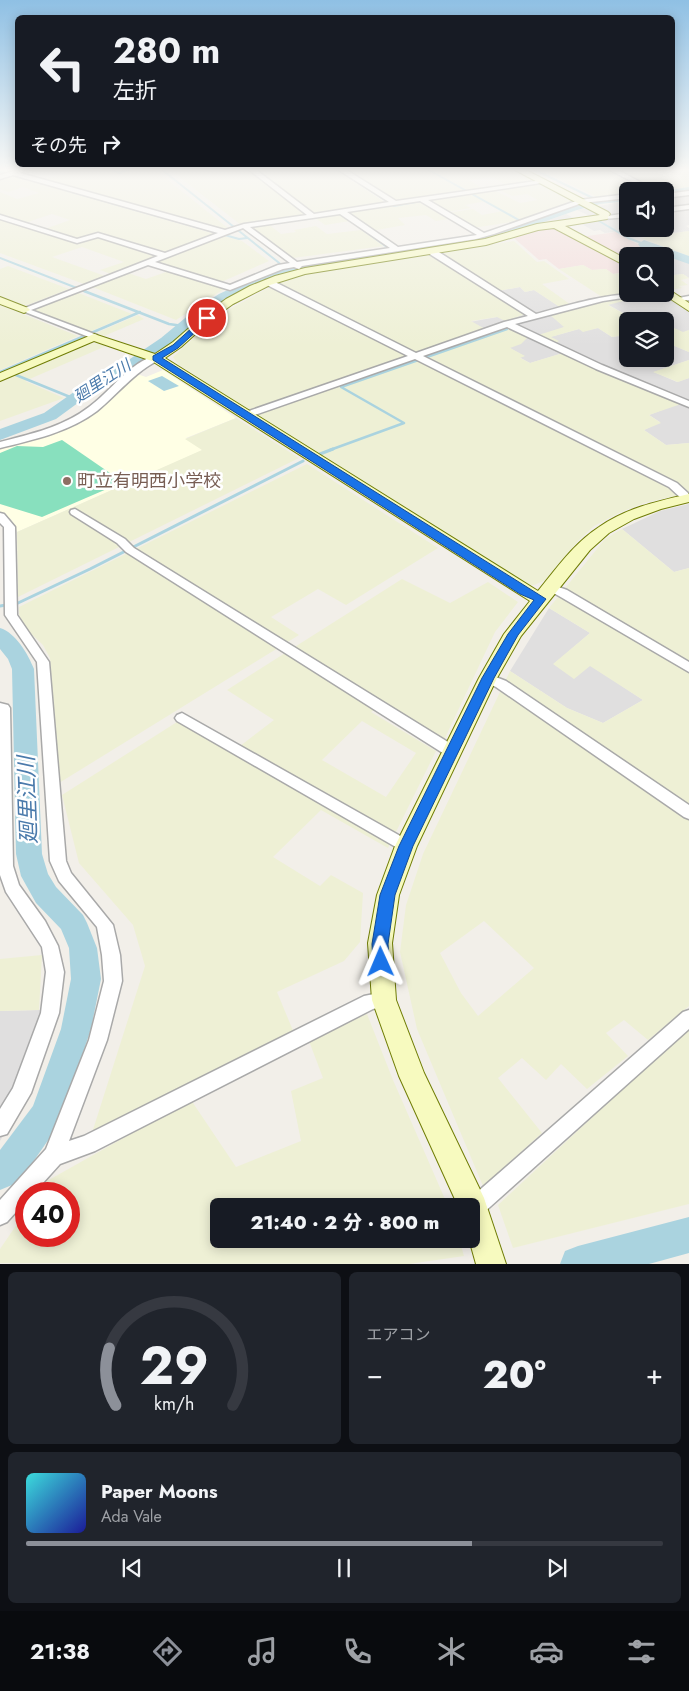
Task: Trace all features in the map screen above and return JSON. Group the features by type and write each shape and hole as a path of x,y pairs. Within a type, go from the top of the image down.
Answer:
{"street":[{"path":"35,228 77,241 98,235 164,255"},
{"path":"203,228 221,233"},
{"path":"24,310 235,228"},
{"path":"239,228 300,268"},
{"path":"363,228 392,250"},
{"path":"471,228 483,235"},
{"path":"150,356 175,347 216,311 268,282 300,268 483,235 504,228"},
{"path":"147,262 230,288 283,267 300,268 430,251 486,242 537,228"},
{"path":"562,228 619,259"},
{"path":"430,251 534,316"},
{"path":"268,282 673,485 688,498"},
{"path":"246,415 420,358 507,324 619,296"},
{"path":"674,297 689,308"},
{"path":"677,299 689,298"},
{"path":"0,300 150,356 515,586 545,593 564,593 689,668"},
{"path":"507,324 599,367 689,404"},
{"path":"7,374 90,335"},
{"path":"0,445 42,434 78,420 124,383 134,371 149,361 150,356"},
{"path":"469,1198 412,1076 384,1000 380,944 388,895 406,846 451,751 513,634 584,548 604,530 629,516 656,506 688,498"},
{"path":"75,512 128,548 451,751"},
{"path":"0,516 10,527 11,615 16,626 39,652 43,662 58,861 66,877 104,925 111,954 113,981 98,1040 53,1156 0,1215"},
{"path":"488,678 501,684 689,812"},
{"path":"0,708 3,708 5,866 12,887 39,926 50,946 55,972 50,1013 21,1093 0,1127"},
{"path":"182,718 406,846"},
{"path":"53,1156 88,1144 370,1002 384,1000"},
{"path":"480,1203 689,1018"},
{"path":"480,1227 492,1264"}],"shaded area":[{"path":"0,228 30,228 76,243 99,236 160,255 111,274 100,270 124,262 82,247 52,257 105,276 84,284 0,253"},
{"path":"194,228 215,234 164,253 99,233 78,240 45,229"},
{"path":"252,228 273,228 281,234 296,232 294,230 305,228 319,228 327,234 361,230 384,246 293,258"},
{"path":"367,228 388,228 371,231"},
{"path":"553,228 573,238 616,232 619,234 619,237 625,237 647,247 619,247 619,257 614,258 619,261 619,273 613,274 606,269 592,270 583,265 559,269 546,259 539,260 514,238 527,233"},
{"path":"589,228 619,228 619,234 616,232 605,233 600,230 594,231"},
{"path":"674,228 689,228 689,231 674,233"},
{"path":"689,231 689,256 674,250 674,247 665,247 641,238 674,237 674,233"},
{"path":"220,235 242,241 269,261 219,283 152,262"},
{"path":"625,237 643,237 628,239"},
{"path":"514,241 537,262 544,261 569,279 542,284 571,305 602,297 559,269 583,265 592,270 606,269 613,274 619,273 620,302 608,305 621,312 619,312 619,336 612,337 598,328 583,332 579,329 551,337 559,341 554,344 535,336 564,327 549,314 564,310 534,290 525,292 520,287 493,292 526,314 505,321 497,317 471,321 485,329 249,410 178,364 173,357 219,315 283,280 306,274"},
{"path":"674,256 689,262 689,278 683,274 674,275"},
{"path":"8,266 69,289 25,306 0,297 0,269"},
{"path":"169,271 224,289 176,320 90,286 125,272 146,279"},
{"path":"683,274 689,278 681,280 688,285 679,286 682,288 674,289 674,275"},
{"path":"520,287 525,292 534,290 565,310 564,327 550,337 579,329 583,331 598,328 612,337 619,336 619,367 669,367 654,372 677,382 689,378 689,400 682,404 689,408 689,443 666,445 644,430 660,422 649,415 680,403 563,353 530,363 519,357 524,356 510,348 492,332 470,322 497,317 492,292"},
{"path":"76,292 132,314 89,332 32,309"},
{"path":"674,300 689,309 689,330 683,333 674,328 674,312 621,312 607,304 619,301 674,302"},
{"path":"0,305 78,336 0,370"},
{"path":"138,315 144,319 104,336 96,333"},
{"path":"507,326 528,337 521,344 510,348 525,356 520,358 530,363 563,353 681,404 649,415 661,423 644,430 666,445 689,443 689,493 644,503 594,526 578,541 546,580 534,585 524,585 256,415"},
{"path":"674,328 683,332 689,330 689,352 674,346"},
{"path":"96,343 106,346 25,381 64,398 0,421 0,382 87,344"},
{"path":"674,346 689,352 689,360 674,365"},
{"path":"689,360 689,378 678,382 653,372 674,367 674,365"},
{"name":"町立有明西小学校","path":"163,370 236,418 186,438 203,450 17,532 11,519 0,513 0,447 98,410 137,374 146,377"},
{"path":"236,418 299,458 18,597 17,532 202,450 185,439"},
{"path":"307,464 438,548 346,605 318,589 271,617 299,635 59,783 50,658 43,645 24,627 19,614 19,607"},
{"path":"689,504 689,568 674,572 622,529 660,511"},
{"path":"622,529 674,572 689,568 689,1006 648,1040 624,1020 606,1033 628,1056 587,1089 561,1064 546,1080 522,1058 498,1078 542,1133 483,1186 417,1029 400,952 406,905 423,854 510,671 567,708 603,723 643,700 590,666 574,679 553,664 590,633 549,608 605,539","holes":["484,921 534,968 478,1016 461,993 440,953"]},
{"path":"402,579 450,603 488,582 518,602 495,632 444,740 383,703 371,712 436,751 388,848 321,810 273,857 320,886 331,875 363,893 360,942 344,961 277,992 294,1033 91,1136 145,966 133,925 79,863 62,795 177,722 231,753 274,720 227,690","holes":["362,721 416,753 386,797 322,760"]},
{"path":"549,608 590,633 554,664 590,665 643,700 603,723 567,708 510,671"},
{"path":"42,955 39,1010 0,1011 0,959"},
{"path":"39,1010 56,1016 24,1101 0,1141 0,1011"},
{"path":"367,1014 393,1080 445,1198 210,1198 210,1248 462,1248 464,1256 409,1264 0,1263 0,1249 15,1227 15,1247 80,1247 80,1182 47,1181 191,1100 236,1167 301,1141 291,1091 323,1078 309,1041"},
{"path":"689,1027 689,1204 513,1248 498,1205"}],"green space":[{"path":"62,440 123,482 42,517 0,504 0,453 17,446 43,447"}],"water":[{"path":"162,376 179,386 164,391 148,381"}],"waterway":[{"path":"200,228 239,239 247,238"},
{"path":"235,228 288,270"},
{"path":"361,228 395,253"},
{"name":"廻里江川","path":"0,435 50,416 96,383 132,364 166,341 201,312 224,297 269,276 288,270 485,239 516,228"},
{"path":"611,228 628,238 644,244"},
{"path":"644,244 689,260"},
{"path":"0,258 87,292"},
{"path":"84,291 139,312"},
{"path":"0,372 139,312"},
{"path":"139,312 169,324 183,326"},
{"path":"330,450 404,423 341,387 507,329"},
{"path":"11,373 75,399"},
{"path":"320,454 333,449"},
{"path":"0,606 18,603 90,569 303,461"},
{"name":"廻里江川","path":"0,635 18,657 23,669 29,854 35,876 46,895 73,923 83,948 86,979 76,1029 46,1115 14,1160 0,1173"},
{"path":"578,1264 689,1235"}],"place":[{"name":"町立有明西小学校","path":"67,481"}],"route":[{"path":"207,318 175,347 156,358 166,362 246,415 524,591 540,599 513,634 488,678 406,846 388,895 380,944 381,962"}]}
